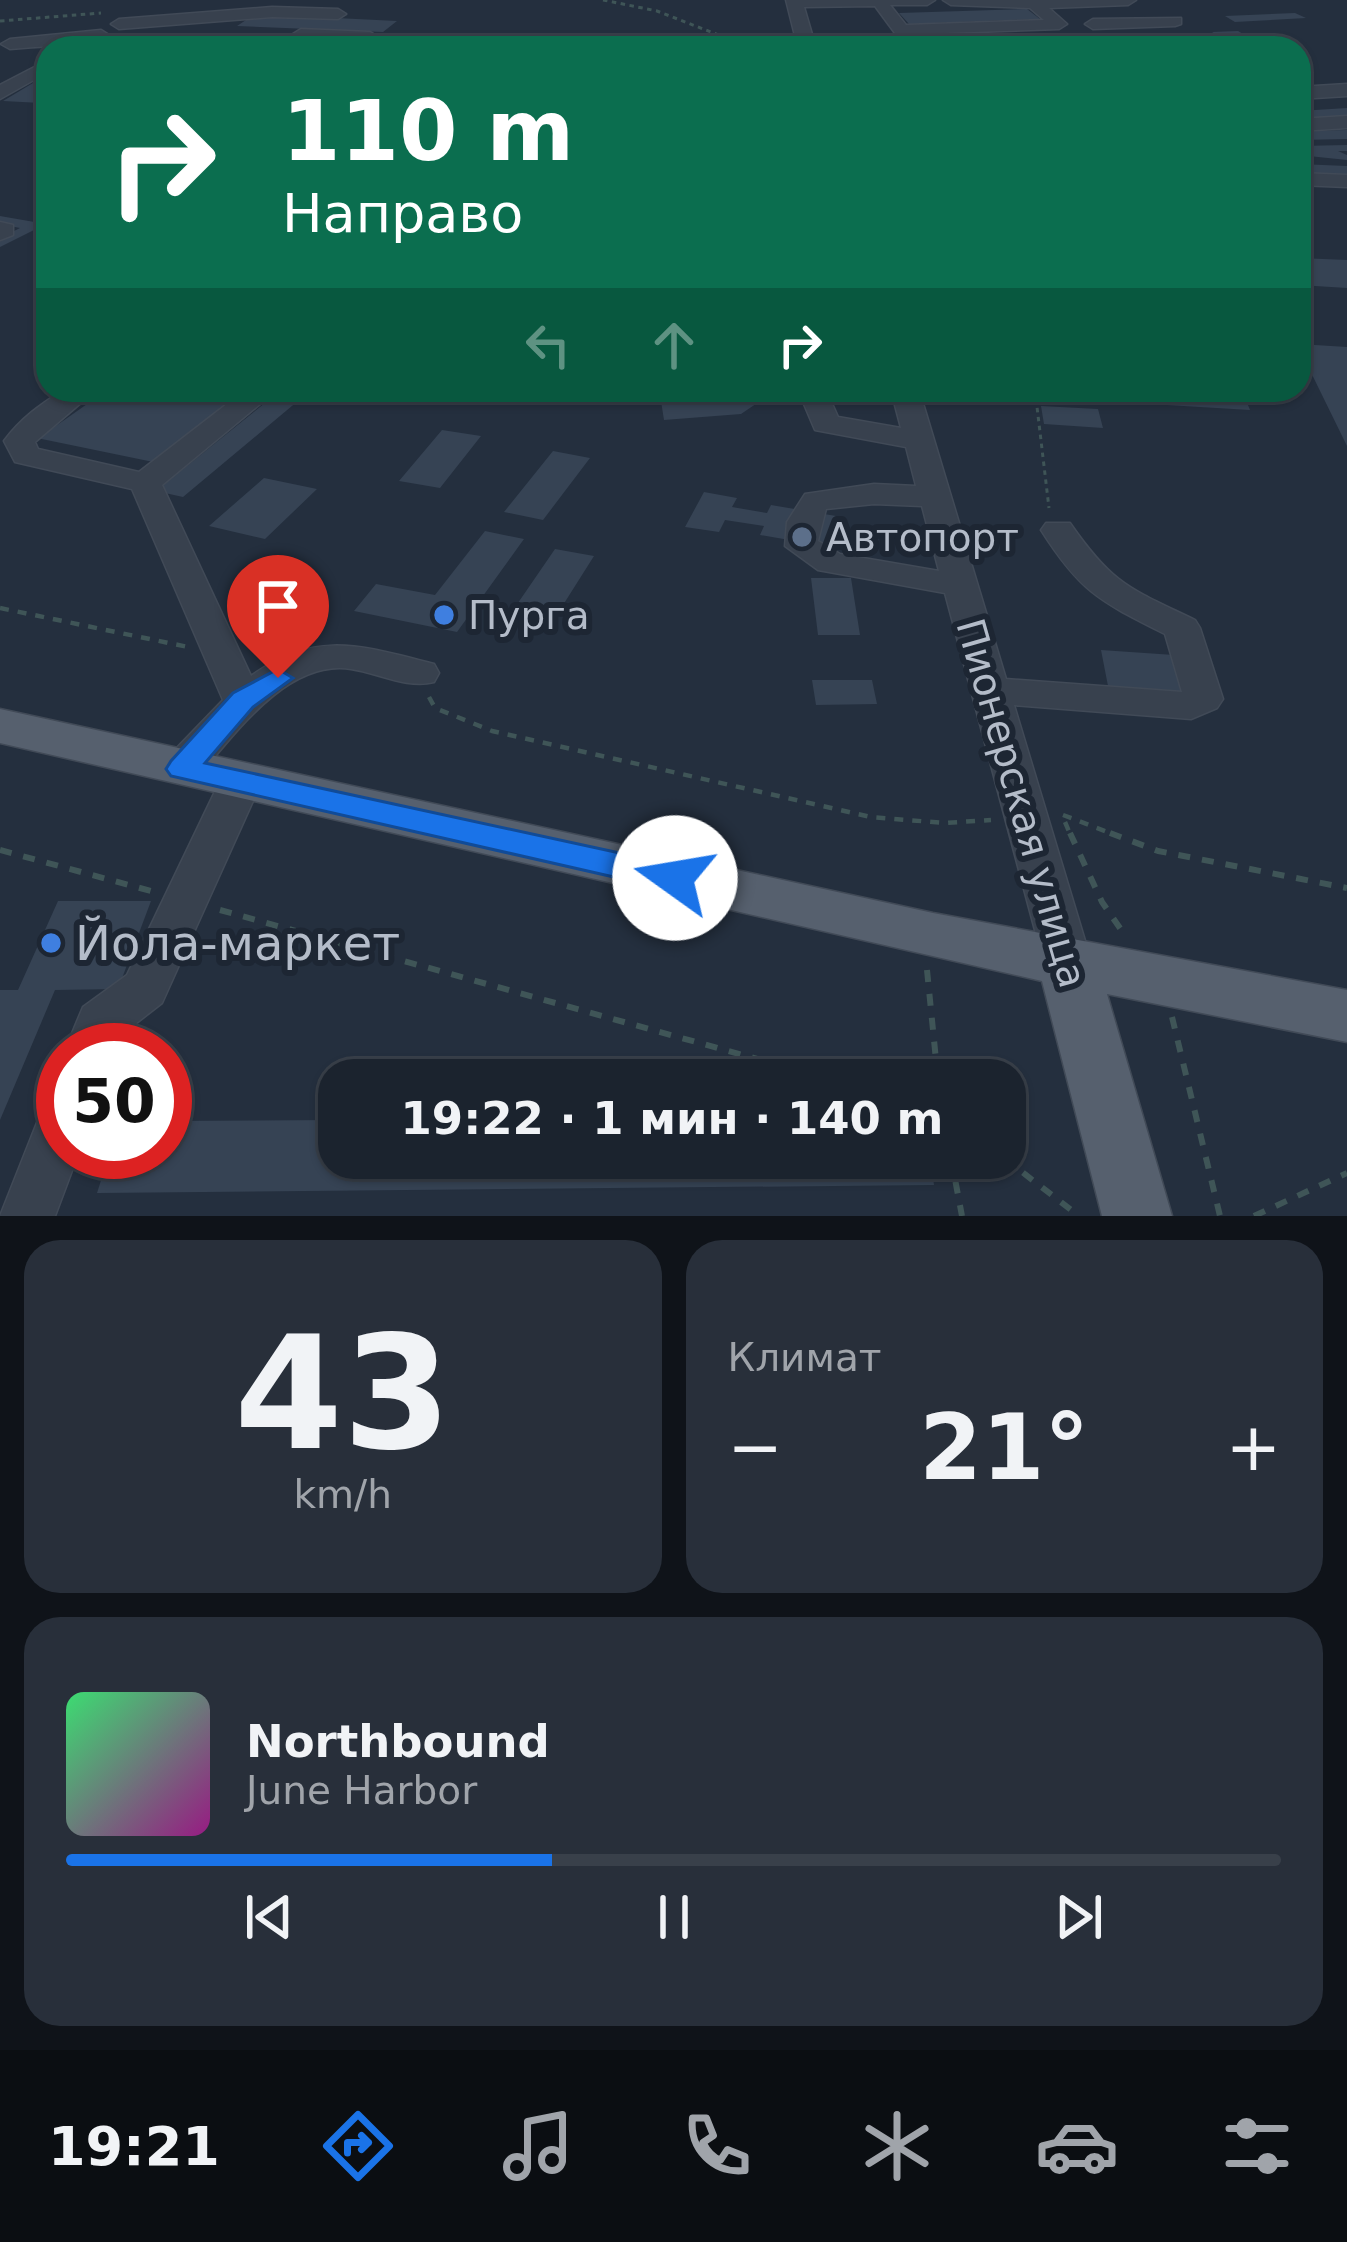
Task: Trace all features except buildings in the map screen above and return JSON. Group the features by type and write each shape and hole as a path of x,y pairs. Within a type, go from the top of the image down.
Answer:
{"main road":[{"path":"0,726 1068,964 1347,1016"},
{"name":"Пионерская улица","path":"1068,964 1137,1216"}],"street":[{"path":"804,36 794,2 927,0"},
{"path":"951,0 1034,4 1128,0"},
{"path":"878,1 906,36"},
{"path":"1034,4 1059,24"},
{"path":"95,36 119,15 338,14"},
{"path":"214,17 226,31 252,36"},
{"path":"901,30 1174,21"},
{"path":"10,44 36,43"},
{"path":"5,102 36,75"},
{"path":"1311,78 1347,76"},
{"path":"1311,92 1347,90"},
{"path":"1311,106 1347,105"},
{"path":"1311,124 1347,122"},
{"path":"1311,143 1347,142"},
{"path":"1311,162 1347,164"},
{"path":"1311,180 1347,182"},
{"path":"64,402 36,421 19,440 26,455 145,483"},
{"path":"145,483 248,402"},
{"path":"817,402 826,424 919,440"},
{"name":"Пионерская улица","path":"908,402 1068,964"},
{"path":"145,483 243,700"},
{"path":"935,497 874,494 816,500 806,513 802,546 830,563 960,585"},
{"path":"990,690 1191,706 1203,699 1182,628 1107,591 1084,570 1058,530"},
{"path":"182,769 243,700 313,656 332,654 420,674"},
{"path":"101,1023 145,988 241,782"},
{"path":"27,1216 41,1179"}],"path":[{"path":"603,0 658,10 722,36"},
{"path":"1036,402 1049,508 1058,530"},
{"path":"0,608 223,654"},
{"path":"420,674 435,708 492,731 872,817 944,823 1002,820"},
{"path":"1061,814 1158,851 1347,888"},
{"path":"0,850 756,1059"},
{"path":"927,970 936,1059"},
{"path":"1171,1014 1220,1216"},
{"path":"1254,1216 1347,1173"},
{"path":"1026,1175 1079,1216"},
{"path":"955,1179 962,1216"}],"place":[{"name":"Автопорт","path":"802,537"},
{"name":"Пурга","path":"444,615"},
{"name":"Йола-маркет","path":"51,943"}],"route":[{"path":"278,678 243,700 182,769 675,878"}]}
